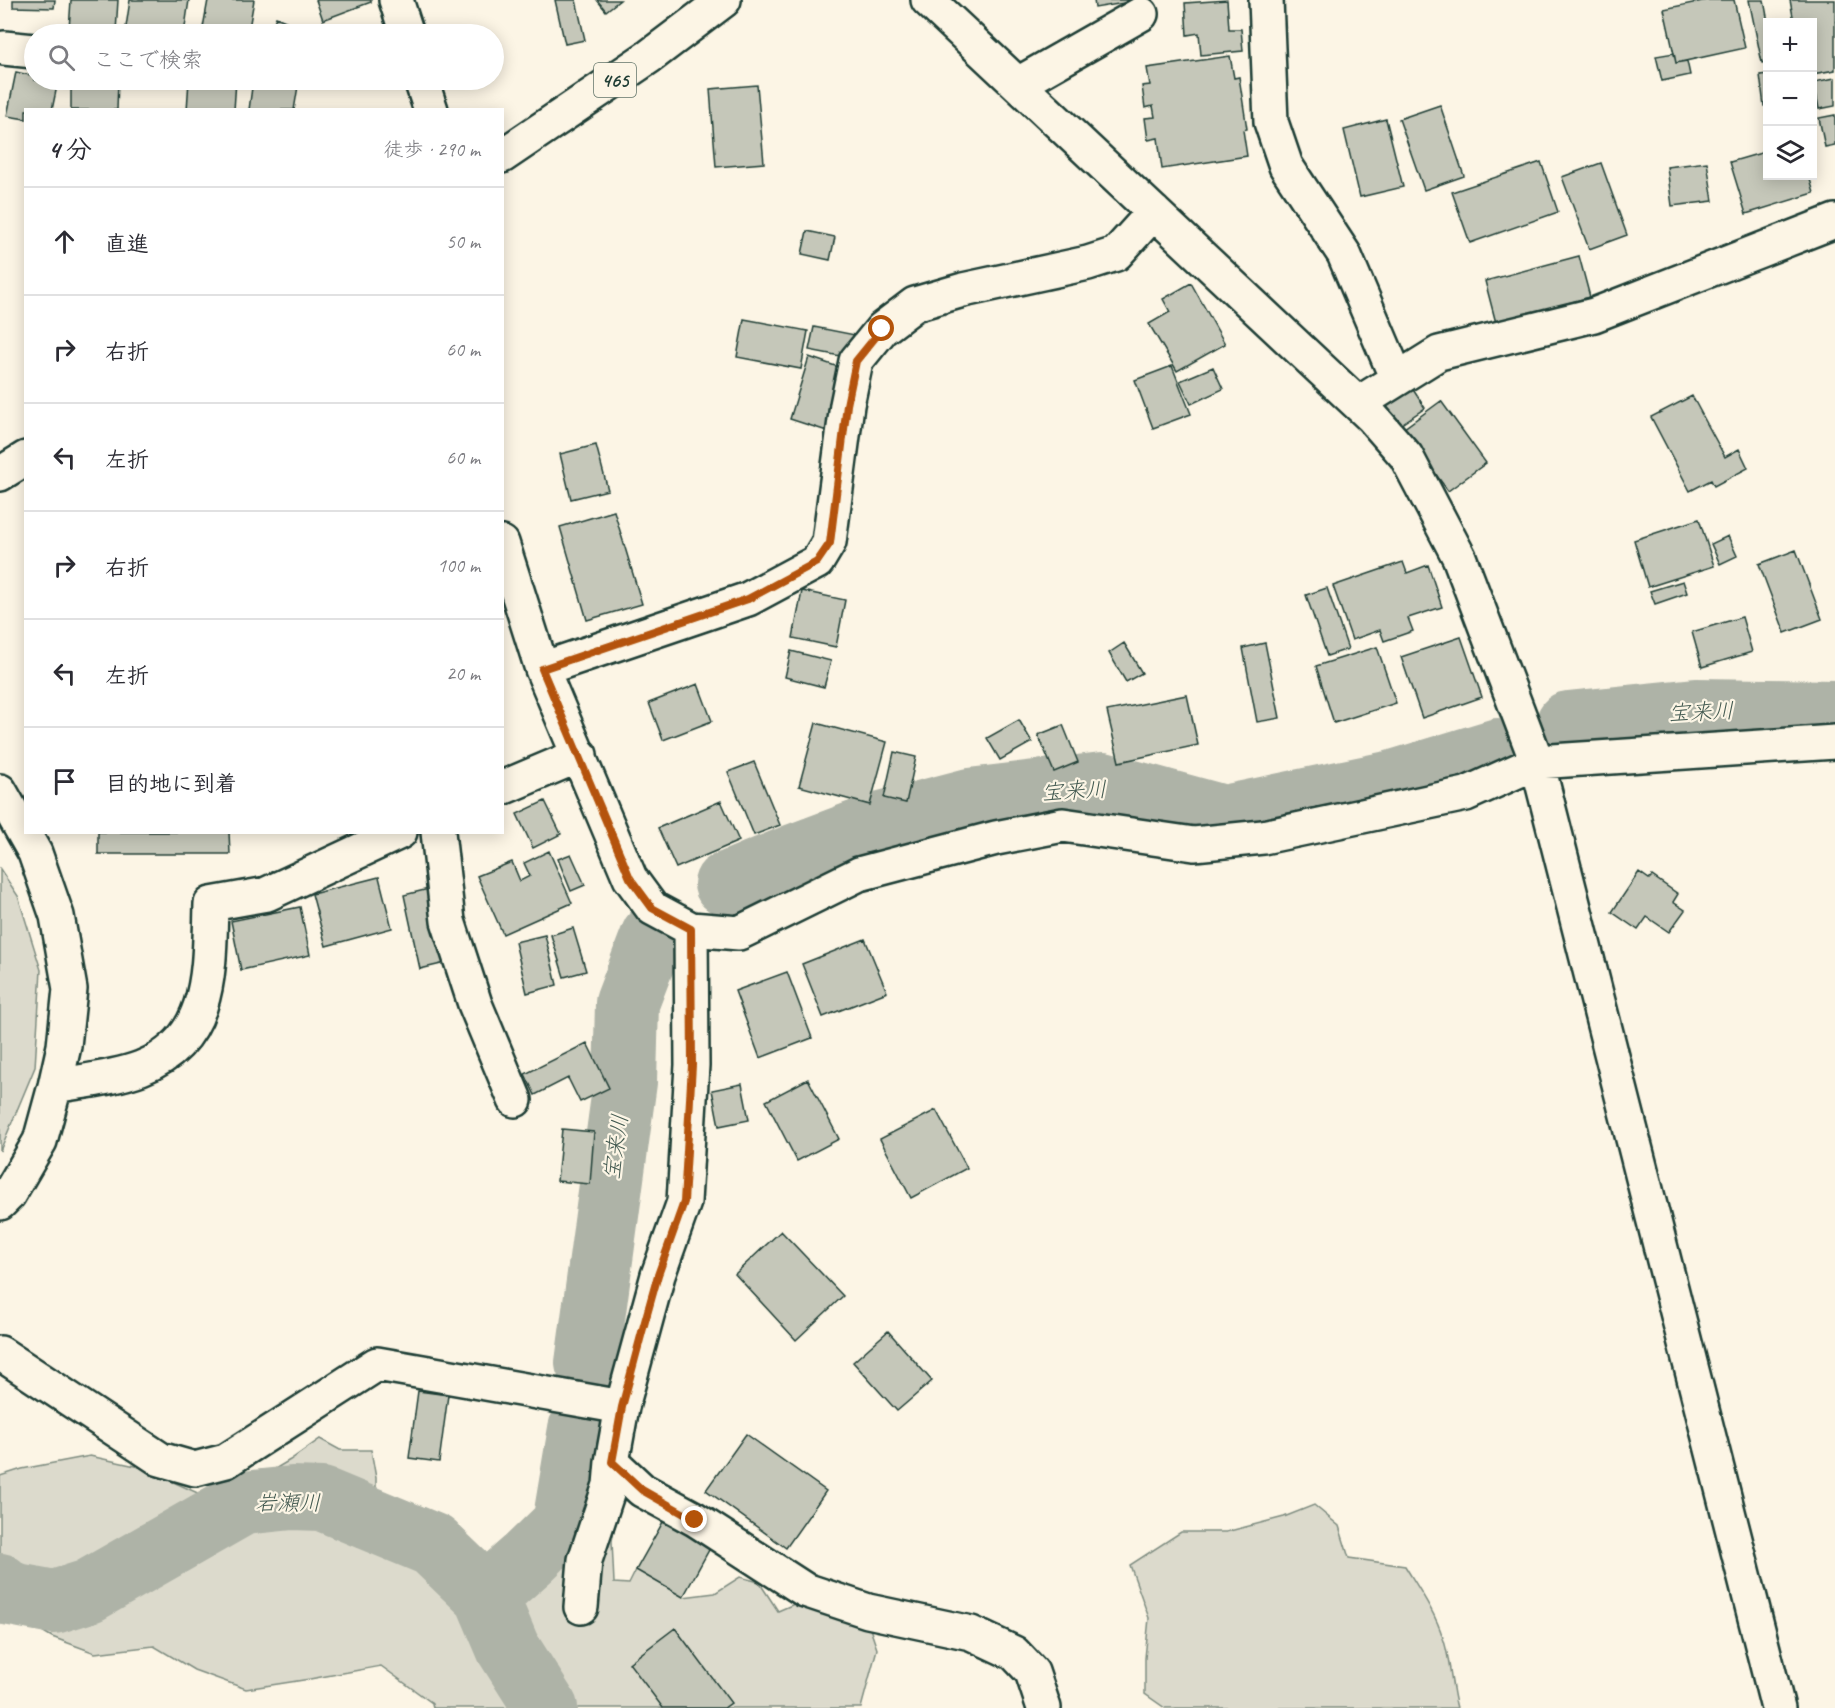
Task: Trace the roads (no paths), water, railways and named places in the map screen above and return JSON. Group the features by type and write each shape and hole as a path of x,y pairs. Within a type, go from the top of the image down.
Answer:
{"main road":[{"path":"396,0 404,24"},
{"name":"465","path":"504,155 650,56 724,0"},
{"path":"928,0 1359,403 1406,456 1460,557 1537,762 1778,1708"},
{"path":"1266,0 1270,122 1286,166 1344,254 1397,379"},
{"path":"1018,84 1141,14"},
{"path":"424,90 430,108"},
{"path":"542,669 748,599 817,562 830,543 847,405 856,361 882,329 915,304 963,290 1088,263 1116,254 1154,212"},
{"path":"1359,403 1439,353 1594,315 1835,220"},
{"path":"0,474 24,459"},
{"path":"504,549 542,669 630,878 652,908 691,929 739,933 859,874 996,838 1063,825 1194,843 1263,837 1466,794 1537,762 1835,742"},
{"path":"504,787 580,755"},
{"path":"0,791 34,853 59,927 70,989 64,1046 56,1086 40,1141 9,1194 0,1203"},
{"path":"56,1086 140,1068 164,1056 192,1028 206,993 211,904 267,894 396,834"},
{"path":"438,834 448,921 475,1004 515,1100"},
{"path":"580,1607 585,1560 610,1485 612,1406 684,1202 692,1065 691,929"},
{"path":"0,1353 160,1459 195,1469 226,1461 377,1364 612,1406"},
{"path":"612,1462 642,1490 695,1520 805,1590 868,1611 972,1633 1014,1653 1032,1672 1044,1708"}],"waterway":[{"name":"宝来川","path":"1568,723 1696,710 1835,712"},
{"name":"宝来川","path":"726,884 882,823 970,800 1103,784 1224,817 1393,782 1498,750"},
{"name":"宝来川","path":"587,1363 625,1082 627,1003 653,935"},
{"name":"宝来川","path":"486,1596 564,1524 580,1429"},
{"name":"岩瀬川","path":"0,1585 6,1593 54,1602 89,1591 243,1503 292,1498 322,1499 433,1545 486,1596 508,1648 546,1708"}]}
